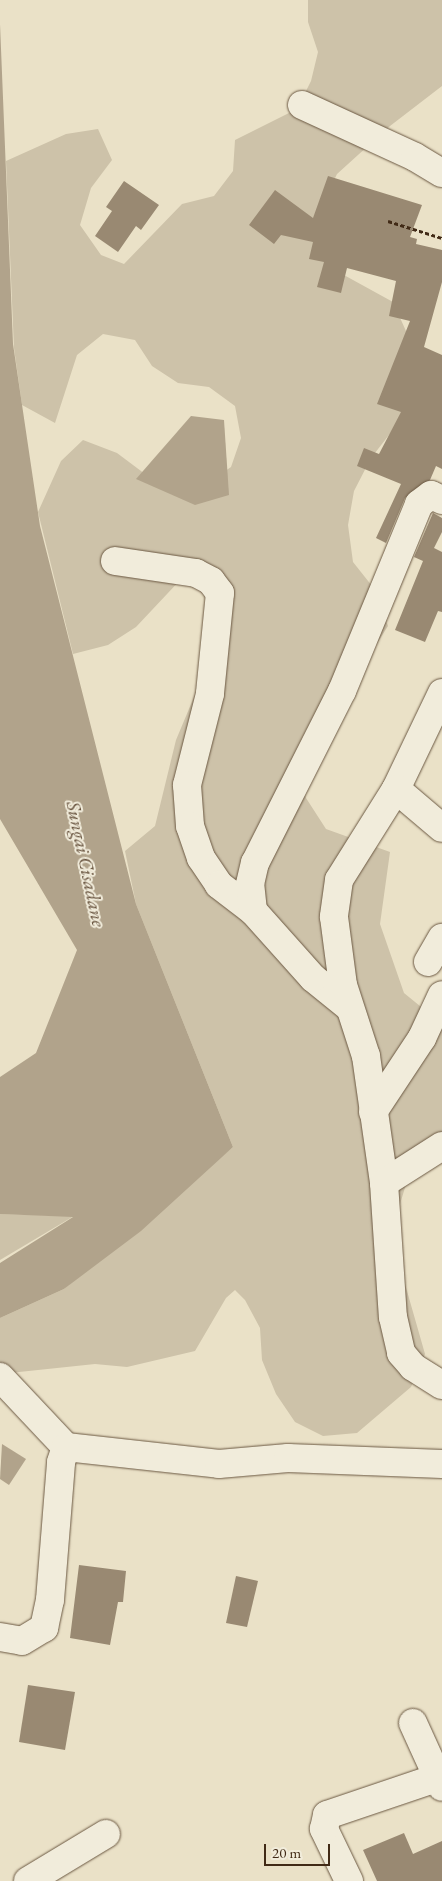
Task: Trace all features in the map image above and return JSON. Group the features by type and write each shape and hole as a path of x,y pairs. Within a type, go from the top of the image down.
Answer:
{"street":[{"path":"302,105 415,156 442,172"},
{"path":"253,911 250,884 255,863 342,691 419,504 431,495 441,498"},
{"path":"115,561 196,573 211,580 220,593 210,694 187,785 190,826 201,858 220,885 253,911 313,978 349,1008"},
{"path":"442,693 396,789 339,880 334,917 349,1008 366,1056 384,1182 394,1317 400,1353 413,1367 442,1386"},
{"path":"396,789 442,828"},
{"path":"428,962 442,938"},
{"path":"373,1112 422,1038 442,995"},
{"path":"384,1182 442,1146"},
{"path":"0,1377 66,1447 219,1464 288,1458 442,1464"},
{"path":"0,1637 22,1641 44,1628 50,1600 61,1462 66,1447"},
{"path":"349,1881 324,1828 327,1815 440,1780 413,1723"},
{"path":"28,1881 106,1834"}],"path":[{"path":"388,221 442,238"}],"shaded area":[{"path":"308,0 442,0 442,86 390,126 337,174 322,205 333,269 393,302 422,367 414,403 371,458 354,491 348,525 353,562 376,591 388,626 369,656 306,730 297,765 306,798 326,829 390,852 380,924 404,993 442,1024 442,1145 407,1181 397,1214 395,1249 425,1354 411,1387 357,1433 323,1436 295,1422 276,1394 262,1360 260,1328 245,1300 235,1290 226,1298 195,1351 127,1367 95,1364 0,1374 0,1318 64,1289 233,1147 136,904 125,851 155,826 176,740 209,661 210,596 183,577 136,627 108,645 73,654 38,512 61,461 83,440 117,453 173,495 205,485 231,467 241,438 235,406 209,387 178,383 152,366 135,340 103,334 77,355 55,423 22,405 14,348 6,161 66,134 98,129 112,160 91,188 80,225 101,255 124,264 182,204 214,196 233,171 235,140 297,109 311,81 318,52 308,22"},
{"path":"0,1214 74,1216 0,1260"}],"water":[{"name":"Sungai Cisadane","path":"0,24 13,344 40,526 136,904 233,1147 141,1231 64,1289 0,1318 0,1263 73,1217 0,1214 0,1077 36,1053 77,950 0,819"},
{"path":"191,416 224,420 229,495 195,505 136,479"},
{"path":"2,1444 26,1459 9,1485 0,1479"}],"building":[{"path":"328,176 422,205 410,237 417,239 416,244 442,250 442,282 424,347 442,355 442,469 436,466 430,480 405,498 386,543 376,538 401,484 357,466 364,448 379,454 401,412 377,404 410,321 389,316 396,281 347,268 341,293 317,287 324,262 309,259 313,242 281,235 274,244 249,225 275,190 313,218"},
{"path":"124,181 159,205 141,230 136,226 118,252 95,236 112,211 106,207"},
{"path":"433,513 442,518 442,532 434,548 442,552 442,612 438,611 425,642 395,630 423,561 414,557"},
{"path":"79,1565 126,1571 123,1602 118,1602 110,1645 70,1638"},
{"path":"236,1576 258,1581 247,1627 226,1623"},
{"path":"28,1685 75,1692 65,1750 19,1742"},
{"path":"404,1833 413,1854 442,1841 442,1881 377,1881 363,1850"}]}
